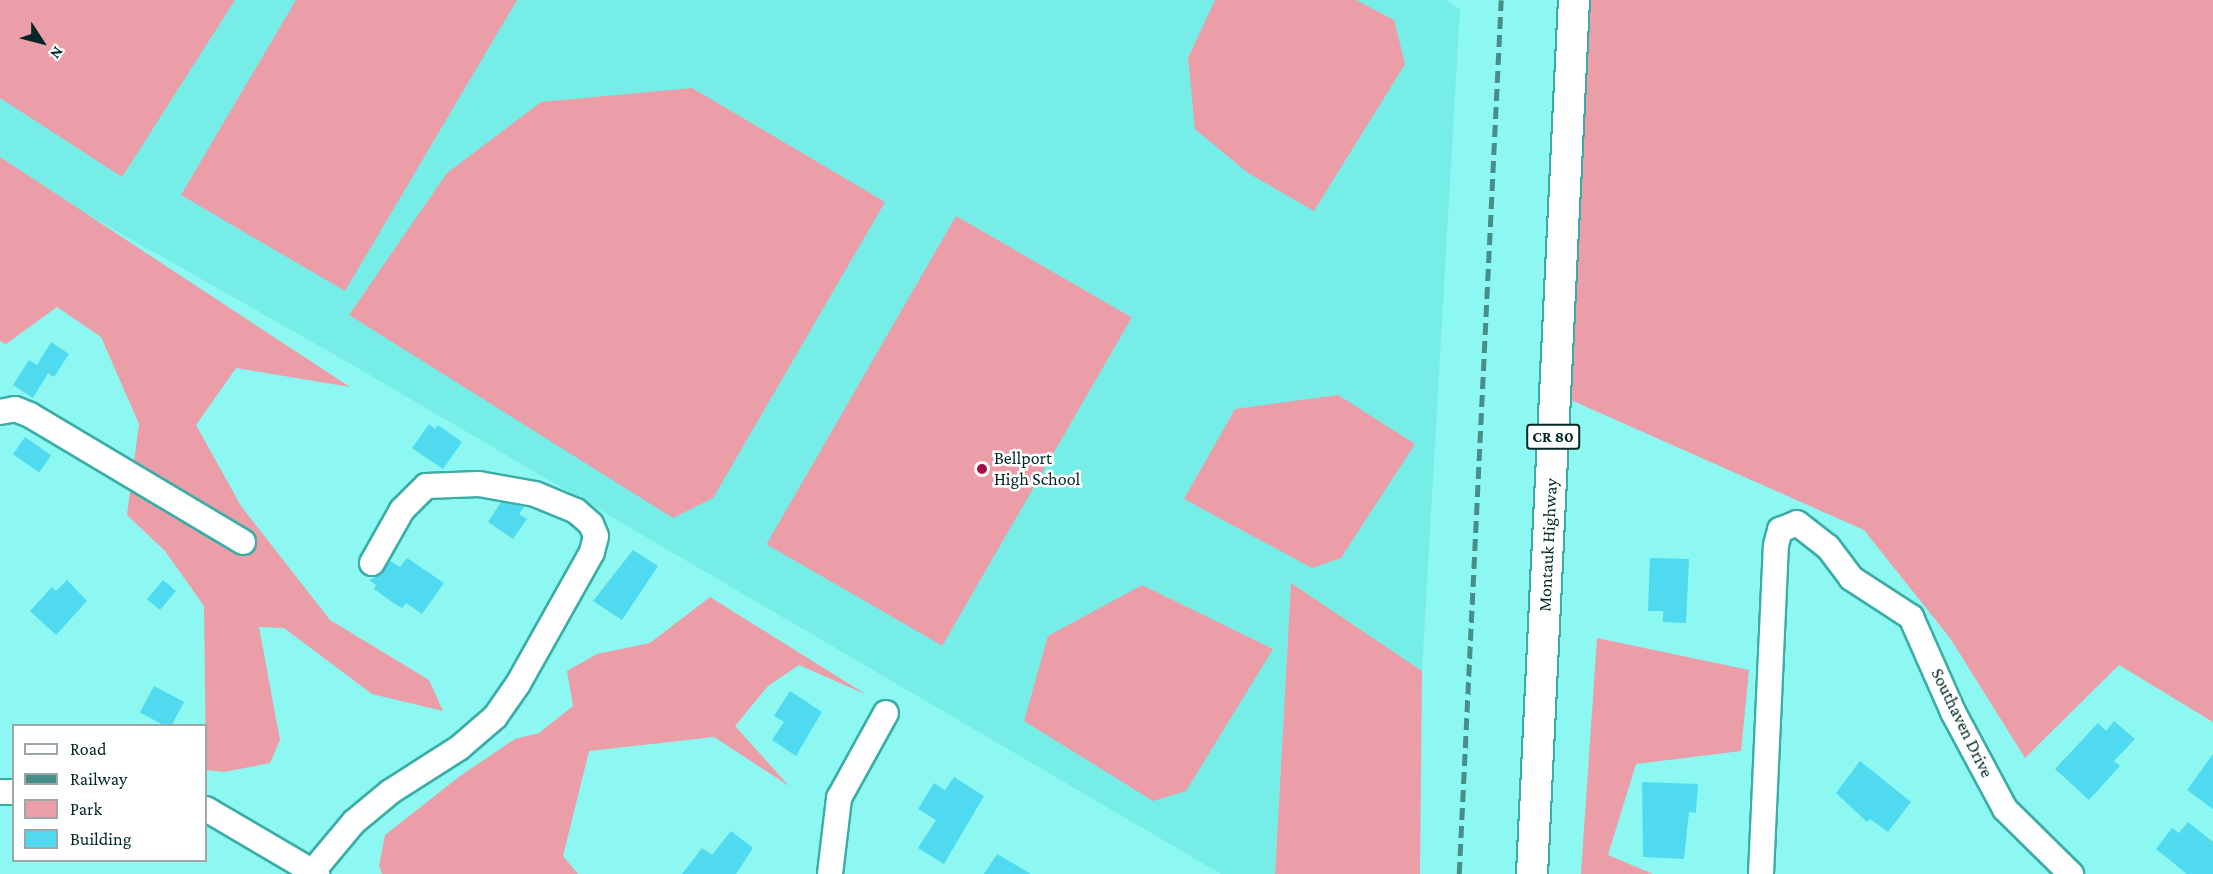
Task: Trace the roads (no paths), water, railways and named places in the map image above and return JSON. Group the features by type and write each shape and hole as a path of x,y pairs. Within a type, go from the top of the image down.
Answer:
{"main road":[{"name":"Montauk Highway","path":"1532,874 1574,0"}],"street":[{"path":"0,411 15,409 30,415 243,542"},
{"path":"207,810 315,873 354,822 390,792 459,748 495,717 518,684 592,552 596,536 591,524 576,511 534,494 480,484 426,486 402,510 372,562"},
{"name":"Southaven Drive","path":"1761,874 1780,530 1788,523 1807,528 1828,547 1851,578 1911,617 1953,711 2005,809 2071,874"},
{"path":"830,874 839,798 886,713"}],"railway":[{"path":"1459,874 1501,0"}],"place":[{"name":"Bellport High School","path":"982,469"}]}
